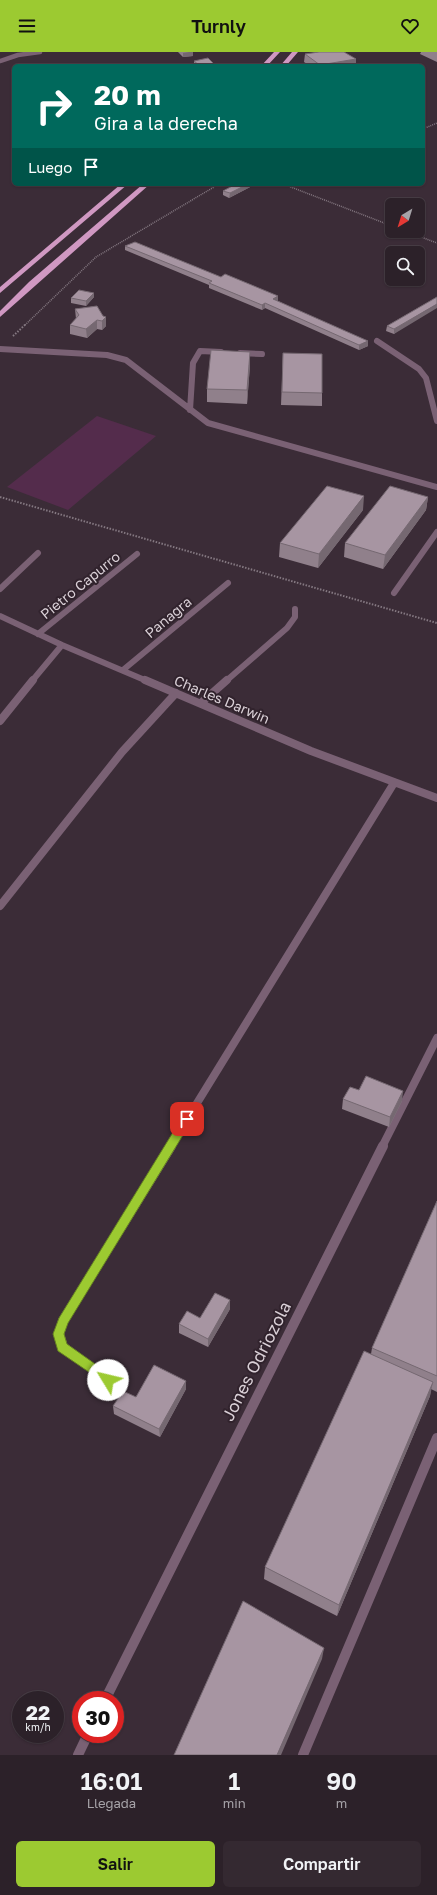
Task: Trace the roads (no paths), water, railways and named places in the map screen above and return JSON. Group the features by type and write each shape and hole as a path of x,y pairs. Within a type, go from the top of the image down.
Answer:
{"highway":[{"path":"266,64 277,52"},
{"path":"285,64 295,52"},
{"path":"0,291 123,186"},
{"path":"0,315 32,284 145,186"}],"street":[{"path":"0,61 18,55 40,52"},
{"path":"377,341 419,369 426,378 437,421"},
{"path":"2,349 107,355 126,360 208,423 437,487"},
{"path":"190,410 193,363 200,351 262,354"},
{"path":"394,593 437,532"},
{"path":"0,589 38,553"},
{"name":"Pietro Capurro","path":"38,634 137,554"},
{"name":"Panagra","path":"123,670 228,583"},
{"path":"201,704 287,628 295,617 295,609"},
{"name":"Charles Darwin","path":"0,616 62,645 311,751 437,798"},
{"path":"0,721 62,645"},
{"path":"0,906 122,752 176,693"},
{"path":"108,1380 62,1347 59,1334 63,1321 394,783"},
{"name":"Jones Odriozola","path":"110,1691 437,1038"},
{"path":"303,1755 437,1438"},
{"path":"78,1755 84,1743"}]}
